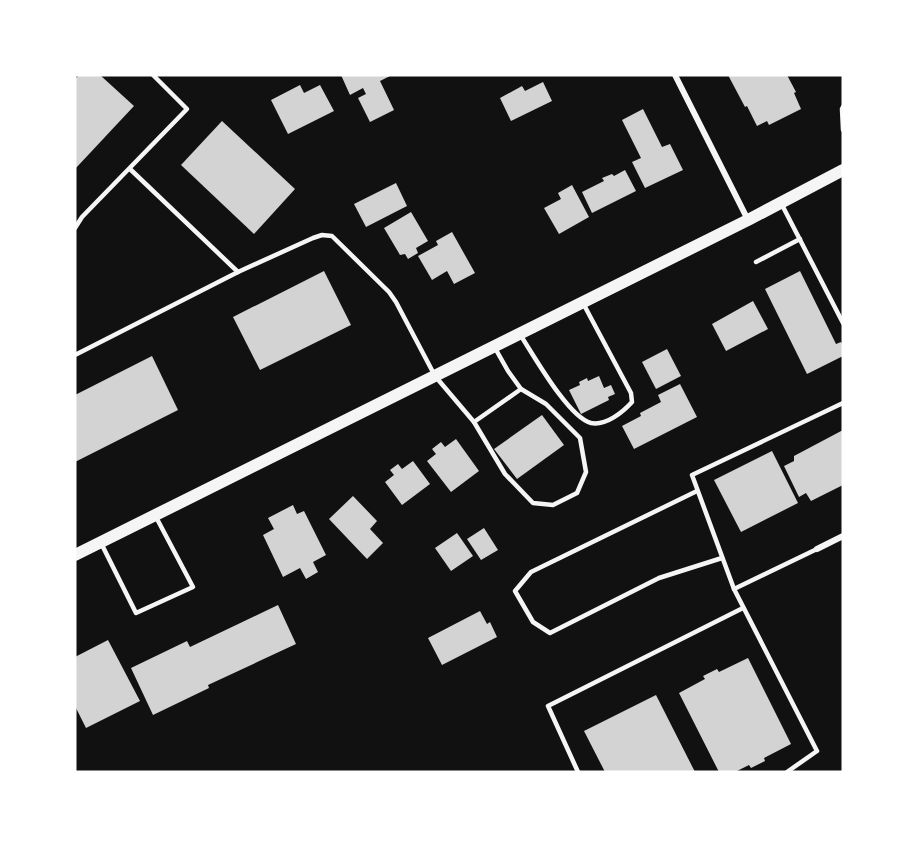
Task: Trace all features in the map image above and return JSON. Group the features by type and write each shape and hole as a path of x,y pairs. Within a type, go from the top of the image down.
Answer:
{"main road":[{"path":"75,555 748,220 843,170"}],"street":[{"path":"675,75 748,220"},
{"path":"818,549 843,536"}],"lane":[{"path":"75,228 82,217 188,109 153,75"},
{"path":"843,107 843,130"},
{"path":"130,169 238,272"},
{"path":"781,203 843,323"},
{"path":"75,355 238,272 313,238 322,235 332,236 389,292 435,376 474,422 506,474 533,503 553,505 577,493 586,472 580,438 546,404 521,388 493,346"},
{"path":"756,262 800,239"},
{"path":"519,333 575,413 584,421 594,424 603,422 625,410 632,402 631,393 583,302"},
{"path":"474,422 521,388"},
{"path":"787,772 817,751 734,589 692,475 843,403"},
{"path":"697,491 531,572 515,591 533,622 550,633 659,578 722,558"},
{"path":"100,542 136,613 193,587 155,514"},
{"path":"734,589 818,549"},
{"path":"578,772 548,706 743,608"}],"building":[{"path":"79,75 100,75 134,106 75,169 75,79"},
{"path":"341,75 392,75 380,81 394,110 370,122 358,98 366,94 363,88 350,95"},
{"path":"728,75 787,75 796,92 794,93 801,109 769,125 767,121 757,126"},
{"path":"543,82 552,101 511,121 500,98 522,86 525,91"},
{"path":"300,85 304,93 320,85 334,111 288,134 271,100"},
{"path":"643,109 662,147 670,144 683,170 645,188 632,162 641,158 622,120"},
{"path":"222,121 295,189 254,234 181,165"},
{"path":"625,170 636,191 592,213 582,192 604,181 602,178 612,174 614,176"},
{"path":"396,183 407,206 366,227 354,204"},
{"path":"572,185 589,217 559,234 544,208 561,199 558,193"},
{"path":"411,212 428,241 416,248 418,253 408,259 405,254 400,255 384,228"},
{"path":"452,232 475,273 454,284 447,271 432,280 418,256 438,245 436,241"},
{"path":"324,271 351,325 260,370 233,317"},
{"path":"800,271 836,344 841,342 843,345 843,356 807,374 765,289"},
{"path":"753,301 768,329 726,351 712,324"},
{"path":"667,349 681,376 656,389 642,362"},
{"path":"152,356 178,410 75,462 75,395"},
{"path":"599,376 604,388 611,385 615,394 608,397 609,400 581,414 569,390 580,385 579,382 587,378 588,381"},
{"path":"680,384 697,417 634,449 622,426 661,402 658,395"},
{"path":"542,415 564,445 517,479 494,449"},
{"path":"843,430 843,485 811,501 806,493 799,497 784,466 794,461 794,456"},
{"path":"456,439 479,471 451,492 427,461 436,454 432,449 441,442 445,447"},
{"path":"772,451 798,503 741,532 714,480"},
{"path":"413,461 430,484 402,505 385,482 394,475 390,470 398,464 402,469"},
{"path":"353,496 377,521 370,529 383,543 367,559 329,519"},
{"path":"293,505 297,514 304,511 326,555 313,562 318,572 306,579 300,568 283,577 263,535 274,529 268,518"},
{"path":"484,528 498,550 481,560 467,539"},
{"path":"457,533 473,556 451,571 435,548"},
{"path":"278,605 296,644 208,685 209,688 153,715 131,668 187,641 190,647"},
{"path":"480,611 487,624 490,622 497,637 442,665 428,638"},
{"path":"108,640 140,701 86,728 75,706 75,657"},
{"path":"748,658 791,744 764,758 765,761 751,768 749,765 735,772 719,772 679,693 705,679 703,676 717,669 719,672"},
{"path":"656,695 695,772 605,772 584,731"}]}
